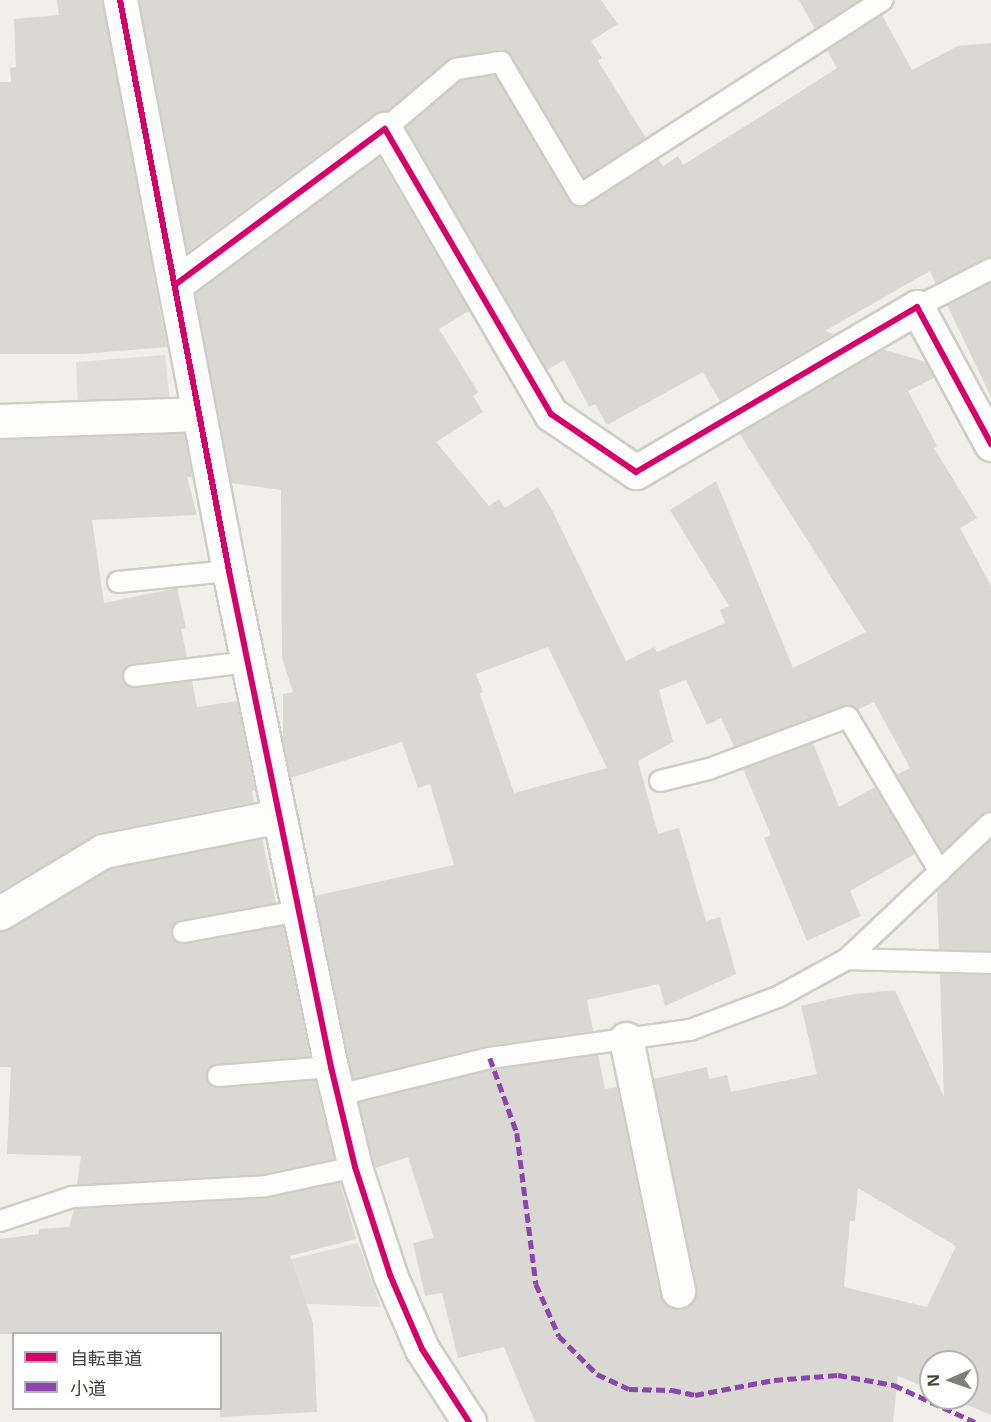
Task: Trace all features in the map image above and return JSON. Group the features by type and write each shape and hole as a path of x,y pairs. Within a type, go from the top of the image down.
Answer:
{"street":[{"path":"120,0 229,571 335,1081 356,1167 390,1275 422,1349 469,1422"},
{"path":"176,284 385,129 552,414 636,472 917,307 991,444"},
{"path":"0,421 198,414"},
{"path":"0,913 103,851 279,816"},
{"path":"626,1039 678,1291"}],"lane":[{"path":"385,129 456,69 501,62 580,195 883,0"},
{"path":"917,307 991,269"},
{"path":"118,582 229,571"},
{"path":"134,676 248,662"},
{"path":"660,781 709,769 848,717 940,872"},
{"path":"218,1076 335,1081 690,1030 778,998 847,959 991,823"},
{"path":"183,932 299,911"},
{"path":"847,959 991,963"},
{"path":"0,1221 72,1197 266,1186 356,1167"}],"shaded area":[{"path":"165,355 170,402 78,406 76,362"},
{"path":"358,1243 381,1307 261,1302 259,1267"}],"building":[{"path":"57,0 102,0 167,347 81,354 0,354 0,82 11,82 10,68 16,67 14,19 59,15"},
{"path":"139,0 601,0 618,24 591,41 602,58 598,61 646,138 584,178 511,55 499,50 454,57 388,111 374,114 187,252"},
{"path":"799,0 861,0 815,29"},
{"path":"882,15 912,70 958,46 991,43 991,257 936,284 930,271 825,331 834,334 720,401 703,372 607,425 595,404 589,407 564,360 547,370 406,127 461,80 495,75 570,201 581,207 658,159 663,166 678,156 683,165 773,109 837,68 827,50"},
{"path":"379,157 469,311 439,329 478,392 473,396 483,412 436,442 489,506 499,499 505,508 538,487 551,508 626,661 654,647 657,652 725,623 720,610 729,606 670,510 716,481 793,668 866,632 739,433 882,349 926,362 934,378 908,391 937,446 934,448 977,518 960,528 991,586 991,811 983,814 942,852 896,775 910,768 874,702 857,710 850,705 844,706 734,747 721,718 707,725 686,680 659,690 673,742 638,761 658,834 679,828 706,921 720,917 736,974 665,1006 659,984 587,1000 593,1031 487,1046 353,1079 315,896 454,865 430,784 418,788 402,742 291,778 283,741 283,694 293,692 282,658 281,490 231,483 195,293","holes":["548,647 607,768 514,793 480,694 483,692 476,674"]},
{"path":"991,282 991,397 947,305"},
{"path":"184,433 192,477 187,477 197,515 92,520 104,603 177,588 186,628 181,629 187,657 132,664 123,671 122,678 129,687 135,688 192,681 197,707 237,701 255,790 252,791 254,802 99,833 0,891 0,440"},
{"path":"813,743 839,807 875,787 915,854 850,891 861,916 807,941 764,838 771,835 743,769"},
{"path":"262,838 276,903 181,920 172,927 171,935 178,943 185,944 283,926 310,1057 217,1064 207,1070 206,1078 212,1087 219,1088 315,1080 334,1159 264,1174 77,1185 81,1156 7,1154 11,1067 0,1067 0,932 10,929 110,869"},
{"path":"991,840 991,951 939,950 937,891"},
{"path":"940,974 991,975 991,1415 979,1410 979,1350 919,1350 919,1385 898,1376 893,1422 535,1422 504,1347 458,1358 442,1293 425,1296 413,1243 434,1238 408,1157 375,1168 359,1102 492,1070 598,1055 605,1089 617,1087 660,1295 664,1303 672,1309 682,1309 690,1305 696,1297 696,1287 653,1079 707,1067 709,1079 727,1075 731,1092 817,1074 801,1006 848,995 895,990 944,1097","holes":["858,1188 956,1246 927,1307 844,1287 850,1221 855,1221"]},
{"path":"340,1182 356,1239 290,1256 313,1323 317,1412 220,1417 220,1410 222,1410 222,1332 12,1332 12,1334 0,1334 0,1239 39,1234 39,1229 69,1227 74,1209 267,1198"}],"marked path":[{"path":"490,1058 517,1133 536,1284 559,1336 597,1374 629,1389 672,1390 695,1395 774,1380 838,1375 894,1385 975,1422"}],"cycle path":[{"path":"120,0 229,571 331,1067 355,1167 390,1275 422,1349 469,1422"},
{"path":"176,284 385,129 551,414 636,472 917,307 991,444"}]}
